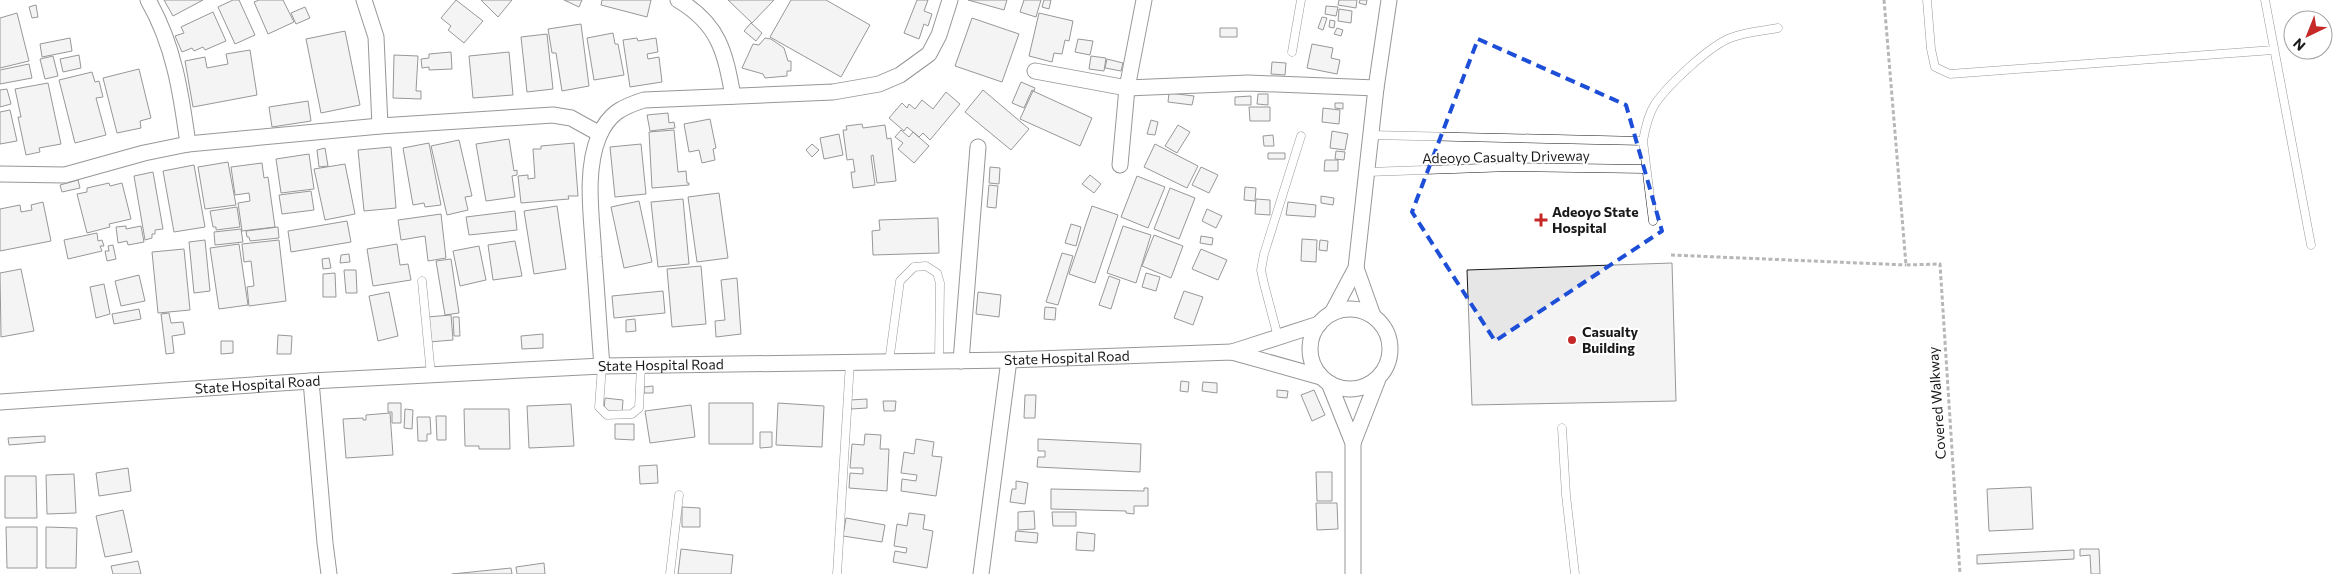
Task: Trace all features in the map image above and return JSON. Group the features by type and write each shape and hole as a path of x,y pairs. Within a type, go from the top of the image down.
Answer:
{"street":[{"path":"148,0 171,50 178,73 188,144"},
{"path":"364,0 376,37 380,126"},
{"path":"678,0 696,11 712,30 726,59 732,96"},
{"path":"602,366 591,203 593,158 600,134 610,118 622,107 644,100 833,92 886,81 912,68 928,54 938,36 950,0"},
{"path":"1120,164 1127,88 1144,0"},
{"path":"1353,443 1325,380 1311,356 1313,334 1319,324 1332,313 1356,268 1376,88 1389,0"},
{"path":"1035,71 1127,88 1248,83 1376,88"},
{"path":"0,174 65,175 144,153 188,144 380,126 553,115 571,118 600,134"},
{"path":"961,361 978,146"},
{"path":"1353,574 1353,443 1378,379 1384,371 1391,352 1386,331 1373,316 1356,268"},
{"path":"1332,313 1353,309 1373,316"},
{"path":"1232,352 1319,324"},
{"name":"State Hospital Road","path":"0,402 311,381 602,366 1008,360 1232,352 1325,380"},
{"path":"981,574 1008,360"},
{"path":"1325,380 1349,390 1360,389 1378,379"},
{"path":"311,381 325,543 330,574"}],"lane":[{"path":"1292,52 1301,0"},
{"path":"1927,0 1931,49 1935,67 1950,74 2273,50"},
{"path":"2265,0 2311,245"},
{"path":"1653,221 1643,140 1645,127 1655,104 1680,76 1710,50 1732,37 1778,28"},
{"name":"Adeoyo Casualty Driveway","path":"1371,135 1643,140"},
{"path":"1278,337 1261,270 1264,254 1301,136"},
{"name":"Adeoyo Casualty Driveway","path":"1367,172 1511,167 1645,168"},
{"path":"889,362 900,281 914,267 926,266 937,274 940,283 939,361"},
{"path":"422,281 431,375"},
{"path":"837,574 850,362"},
{"path":"602,366 598,407 607,414 632,414 639,408 641,366"},
{"path":"1562,428 1566,495 1575,574"},
{"path":"670,574 679,495"}],"path":[{"path":"1884,0 1906,265"},
{"name":"Covered Walkway","path":"1672,255 1906,265 1940,264 1960,574"}],"highlighted area":[{"path":"1478,39 1626,105 1662,231 1495,341 1412,212"}],"building":[{"path":"164,0 203,0 173,16"},
{"path":"233,0 239,0 255,35 235,44 218,7"},
{"path":"259,0 283,0 294,22 268,34 254,2"},
{"path":"456,0 483,21 464,43 448,30 451,26 441,18"},
{"path":"481,0 512,0 498,17"},
{"path":"564,0 582,0 579,7"},
{"path":"602,0 651,0 647,17 601,5"},
{"path":"728,0 774,0 752,23"},
{"path":"791,0 826,0 870,25 841,77 770,37"},
{"path":"917,0 928,0 924,11 932,14 928,26 924,24 919,39 904,33"},
{"path":"968,0 1007,0 1004,10"},
{"path":"1024,0 1041,0 1036,17 1020,12"},
{"path":"1044,0 1051,0 1049,9 1042,7"},
{"path":"1339,0 1357,0 1356,8 1338,5"},
{"path":"1360,0 1367,0 1366,5 1359,3"},
{"path":"36,5 38,17 32,18 29,7"},
{"path":"1326,6 1338,7 1336,16 1325,14"},
{"path":"305,7 310,18 296,24 291,13"},
{"path":"1339,9 1352,11 1351,23 1338,21"},
{"path":"213,12 226,41 205,50 203,47 194,51 192,48 182,52 175,36 184,33 181,27"},
{"path":"17,13 29,61 0,68 0,18"},
{"path":"1039,13 1073,21 1069,41 1065,40 1062,54 1054,53 1052,62 1029,56"},
{"path":"1322,17 1327,18 1323,30 1318,28"},
{"path":"972,18 1019,34 1002,82 955,66"},
{"path":"1330,20 1335,21 1334,28 1329,27"},
{"path":"751,23 762,33 756,41 744,31"},
{"path":"581,24 589,86 562,91 556,53 552,53 548,29"},
{"path":"1220,28 1237,28 1237,37 1220,37"},
{"path":"1337,28 1343,30 1341,36 1334,34"},
{"path":"345,31 360,105 321,113 306,39"},
{"path":"613,33 615,44 618,44 624,75 594,80 587,38"},
{"path":"547,34 553,89 527,92 521,37"},
{"path":"70,38 72,51 42,57 40,44"},
{"path":"637,38 638,41 656,38 658,52 647,54 648,59 659,57 662,82 630,87 623,40"},
{"path":"765,38 771,39 784,48 788,61 791,61 791,71 787,71 787,76 765,78 763,74 742,68 753,44 759,45"},
{"path":"1078,39 1093,41 1090,55 1075,52"},
{"path":"1312,44 1333,48 1331,58 1340,60 1337,74 1307,68"},
{"path":"250,50 257,95 193,107 185,61 205,57 207,68 228,64 226,54"},
{"path":"451,52 452,69 429,70 429,67 422,68 421,59 429,58 429,54"},
{"path":"509,52 513,95 473,98 469,56"},
{"path":"79,55 81,68 63,72 60,59"},
{"path":"394,55 418,56 416,91 421,91 421,99 393,98"},
{"path":"53,56 58,76 45,79 40,59"},
{"path":"1091,56 1106,58 1104,71 1089,69"},
{"path":"1107,59 1123,63 1121,71 1105,68"},
{"path":"1272,62 1286,63 1285,75 1271,74"},
{"path":"29,64 32,78 0,84 0,70"},
{"path":"139,69 151,118 140,121 141,128 117,133 103,78"},
{"path":"92,72 95,82 99,81 103,97 96,98 106,135 75,143 59,80"},
{"path":"1021,82 1035,88 1034,91 1032,90 1024,108 1012,103"},
{"path":"48,83 61,144 39,148 40,152 26,155 18,117 21,117 15,89"},
{"path":"7,89 11,104 0,107 0,90"},
{"path":"983,90 1029,129 1011,150 965,112"},
{"path":"1033,91 1092,118 1080,146 1020,119"},
{"path":"946,92 960,104 930,140 923,133 919,137 907,127 904,131 889,118 902,103 907,108 909,104 915,109 922,100 933,109"},
{"path":"1169,93 1194,96 1192,105 1168,102"},
{"path":"1258,94 1268,94 1268,105 1257,104"},
{"path":"1251,96 1251,105 1235,105 1235,97"},
{"path":"308,101 311,121 272,127 269,107"},
{"path":"1335,103 1343,103 1343,109 1335,108"},
{"path":"1249,107 1270,107 1270,121 1250,121"},
{"path":"1323,108 1340,110 1339,124 1322,122"},
{"path":"10,110 17,141 0,144 0,112"},
{"path":"668,113 669,123 674,122 675,128 650,131 647,115"},
{"path":"710,119 716,148 713,149 715,160 702,163 699,150 689,152 684,124"},
{"path":"1151,120 1158,122 1155,135 1147,134"},
{"path":"862,124 863,128 885,125 887,139 891,138 896,181 877,183 873,155 871,156 875,185 853,188 851,172 855,172 853,159 847,160 843,130 847,130 846,126"},
{"path":"1178,125 1190,132 1177,153 1165,146"},
{"path":"674,130 678,172 686,171 687,183 689,185 652,188 649,132"},
{"path":"901,130 909,137 913,132 929,146 914,163 898,149 903,143 895,137"},
{"path":"1332,131 1348,134 1345,150 1330,148"},
{"path":"839,134 843,155 824,159 820,138"},
{"path":"1273,135 1274,146 1264,146 1263,136"},
{"path":"509,139 514,171 517,170 517,175 512,176 515,197 486,201 476,144"},
{"path":"459,140 472,196 465,197 468,210 447,215 431,146"},
{"path":"429,143 441,205 425,207 424,203 413,205 403,148"},
{"path":"574,143 578,196 568,196 569,199 521,203 518,176 528,175 528,179 535,178 533,149 541,149 541,146"},
{"path":"641,144 646,194 615,197 610,147"},
{"path":"812,144 819,150 812,157 806,150"},
{"path":"1155,144 1198,166 1187,188 1144,167"},
{"path":"391,147 396,208 364,211 358,150"},
{"path":"325,148 328,166 319,167 317,150"},
{"path":"1336,151 1345,152 1344,160 1335,159"},
{"path":"1268,153 1285,153 1285,159 1268,159"},
{"path":"309,154 314,189 281,193 276,159"},
{"path":"1325,160 1338,160 1338,171 1324,171"},
{"path":"228,162 236,205 205,209 198,167"},
{"path":"262,163 264,178 268,177 275,227 242,231 238,203 250,201 249,193 235,195 231,167"},
{"path":"345,164 355,214 325,220 314,169"},
{"path":"194,165 205,227 174,232 163,171"},
{"path":"990,167 1000,168 999,184 989,183"},
{"path":"1201,167 1218,175 1209,193 1192,185"},
{"path":"153,172 163,229 155,230 152,238 145,240 134,176"},
{"path":"1090,175 1101,184 1094,193 1082,184"},
{"path":"1137,176 1165,187 1148,228 1121,217"},
{"path":"78,180 80,188 62,192 60,185"},
{"path":"109,183 110,186 122,183 131,219 109,224 110,227 87,233 77,194 87,192 87,188"},
{"path":"989,185 998,186 996,208 987,207"},
{"path":"1245,187 1256,188 1255,201 1244,200"},
{"path":"1170,188 1195,198 1179,239 1154,229"},
{"path":"311,191 314,210 282,214 279,195"},
{"path":"719,193 728,258 697,262 688,197"},
{"path":"1321,196 1334,198 1333,205 1321,203"},
{"path":"683,199 689,264 658,267 651,202"},
{"path":"1256,199 1270,200 1270,215 1255,214"},
{"path":"639,201 652,262 624,268 611,207"},
{"path":"43,202 51,241 0,251 0,209 20,205 21,212 32,210 31,205"},
{"path":"1288,202 1316,205 1315,217 1286,215"},
{"path":"557,206 566,269 534,274 524,211"},
{"path":"1092,206 1118,215 1095,283 1069,274"},
{"path":"237,207 240,227 216,230 216,227 213,227 210,211"},
{"path":"1207,209 1222,216 1216,228 1202,221"},
{"path":"515,211 517,230 469,235 466,217"},
{"path":"441,214 446,258 428,261 425,236 401,240 398,220"},
{"path":"938,218 939,253 873,255 872,231 880,230 879,220"},
{"path":"347,221 351,242 291,252 288,231"},
{"path":"1071,224 1081,227 1076,246 1065,243"},
{"path":"126,226 126,229 141,226 144,242 128,245 127,241 118,243 116,227"},
{"path":"1123,226 1151,235 1136,283 1107,273"},
{"path":"278,227 279,238 250,241 249,237 247,237 246,231"},
{"path":"241,229 243,242 215,245 214,232"},
{"path":"97,233 98,241 102,240 104,246 100,246 102,251 68,259 64,240"},
{"path":"1154,235 1183,246 1171,278 1142,266"},
{"path":"1201,236 1213,238 1212,245 1200,243"},
{"path":"1302,239 1317,240 1316,262 1301,261"},
{"path":"205,240 210,291 194,293 189,242"},
{"path":"279,240 286,301 249,306 247,287 254,286 251,261 244,262 242,244"},
{"path":"1320,240 1328,241 1327,251 1319,250"},
{"path":"515,241 522,276 493,280 488,245"},
{"path":"239,244 248,305 219,309 210,248"},
{"path":"397,244 400,265 408,264 411,280 373,286 367,249"},
{"path":"113,245 116,259 107,261 105,251 109,251 108,246"},
{"path":"479,246 486,280 460,286 453,251"},
{"path":"184,249 190,310 158,313 152,252"},
{"path":"1201,249 1227,260 1218,280 1192,269"},
{"path":"1062,253 1073,256 1058,305 1046,302"},
{"path":"349,254 350,262 340,263 341,255"},
{"path":"329,258 331,268 323,269 322,259"},
{"path":"451,259 459,313 445,315 436,261"},
{"name":"Casualty Building","path":"1672,263 1676,401 1472,405 1467,270"},
{"path":"701,266 706,324 672,327 667,269"},
{"path":"21,269 34,331 1,337 0,273"},
{"path":"344,270 356,270 357,293 346,293"},
{"path":"335,273 336,297 323,297 323,274"},
{"path":"1146,273 1160,277 1156,291 1142,287"},
{"path":"139,275 145,301 121,306 115,281"},
{"path":"1109,276 1120,280 1111,309 1099,305"},
{"path":"737,278 741,334 716,337 715,321 725,320 721,280"},
{"path":"104,284 110,314 96,318 90,287"},
{"path":"663,291 665,313 614,318 612,296"},
{"path":"1184,291 1203,297 1193,325 1174,318"},
{"path":"389,292 398,336 378,341 369,296"},
{"path":"978,292 1001,295 999,317 976,314"},
{"path":"1045,307 1056,308 1055,320 1044,319"},
{"path":"139,309 141,319 114,324 112,314"},
{"path":"169,313 171,323 183,322 185,334 172,336 174,353 166,354 161,314"},
{"path":"451,315 453,340 429,342 427,317"},
{"path":"453,317 459,317 460,336 454,336"},
{"path":"635,319 636,331 626,332 626,320"},
{"path":"543,334 543,348 522,349 521,336"},
{"path":"278,335 292,336 291,354 277,354"},
{"path":"221,341 233,341 233,353 221,354"},
{"path":"1181,381 1189,382 1188,392 1180,391"},
{"path":"1203,382 1217,383 1217,393 1202,391"},
{"path":"653,386 653,393 644,393 644,387"},
{"path":"1277,390 1288,391 1287,398 1277,397"},
{"path":"1314,390 1325,415 1312,421 1301,395"},
{"path":"1025,395 1036,395 1035,418 1024,418"},
{"path":"605,398 623,400 622,413 604,411"},
{"path":"867,399 867,408 851,409 850,400"},
{"path":"883,401 896,401 895,411 884,411"},
{"path":"388,403 401,403 401,423 392,423 392,412 388,412"},
{"path":"709,403 753,403 753,444 709,444"},
{"path":"778,403 824,406 822,447 776,445"},
{"path":"571,404 574,446 529,448 527,406"},
{"path":"691,405 695,437 650,443 645,411"},
{"path":"405,409 413,410 412,429 404,428"},
{"path":"464,409 509,409 510,449 479,449 479,446 465,446"},
{"path":"390,413 393,455 346,458 343,419 363,418 363,420 366,420 366,415"},
{"path":"436,416 446,416 446,440 437,440"},
{"path":"417,417 430,417 431,434 427,434 427,441 418,441"},
{"path":"615,424 634,424 634,440 615,439"},
{"path":"760,432 772,432 772,447 760,448"},
{"path":"865,434 881,435 880,449 889,449 887,491 849,488 850,473 863,474 863,468 850,468 852,444 864,445"},
{"path":"45,436 45,442 9,445 8,438"},
{"path":"916,439 934,442 932,456 942,457 936,496 901,491 902,479 916,481 917,475 901,473 904,452 914,454"},
{"path":"1038,439 1141,444 1140,472 1037,467 1038,457 1045,457 1045,451 1038,451"},
{"path":"657,465 658,483 640,484 639,466"},
{"path":"128,468 131,491 99,496 96,473"},
{"path":"1316,472 1332,472 1332,501 1317,501"},
{"path":"74,474 76,513 47,514 46,475"},
{"path":"5,476 36,476 37,518 5,518"},
{"path":"1016,481 1028,483 1025,504 1010,502 1012,489 1016,489"},
{"path":"2031,487 2033,529 1989,531 1987,489"},
{"path":"1144,488 1148,488 1148,506 1134,506 1134,514 1126,513 1126,511 1051,509 1051,489 1144,491"},
{"path":"1316,503 1337,503 1338,529 1317,530"},
{"path":"682,507 700,508 700,527 682,527"},
{"path":"123,510 132,552 105,557 96,516"},
{"path":"1034,511 1035,529 1018,530 1018,512"},
{"path":"1052,512 1076,512 1076,526 1053,526"},
{"path":"909,513 925,515 923,529 933,531 927,568 893,562 895,551 906,553 907,548 894,546 897,524 907,526"},
{"path":"846,518 885,525 882,542 843,536"},
{"path":"6,527 37,527 37,568 7,568"},
{"path":"46,527 77,528 76,568 46,568"},
{"path":"1016,531 1038,533 1037,543 1015,541"},
{"path":"1077,532 1095,534 1094,551 1076,550"},
{"path":"681,549 733,555 731,574 678,574"},
{"path":"2080,549 2099,549 2100,574 2091,574 2090,555 2080,556"},
{"path":"2074,550 2074,559 1977,564 1977,555"},
{"path":"138,561 141,574 113,574 111,566"},
{"path":"544,563 545,574 517,574 516,567"},
{"path":"511,568 512,574 452,574"}],"place":[{"name":"Adeoyo State Hospital","path":"1541,220"},
{"name":"Casualty Building","path":"1572,340"}]}
